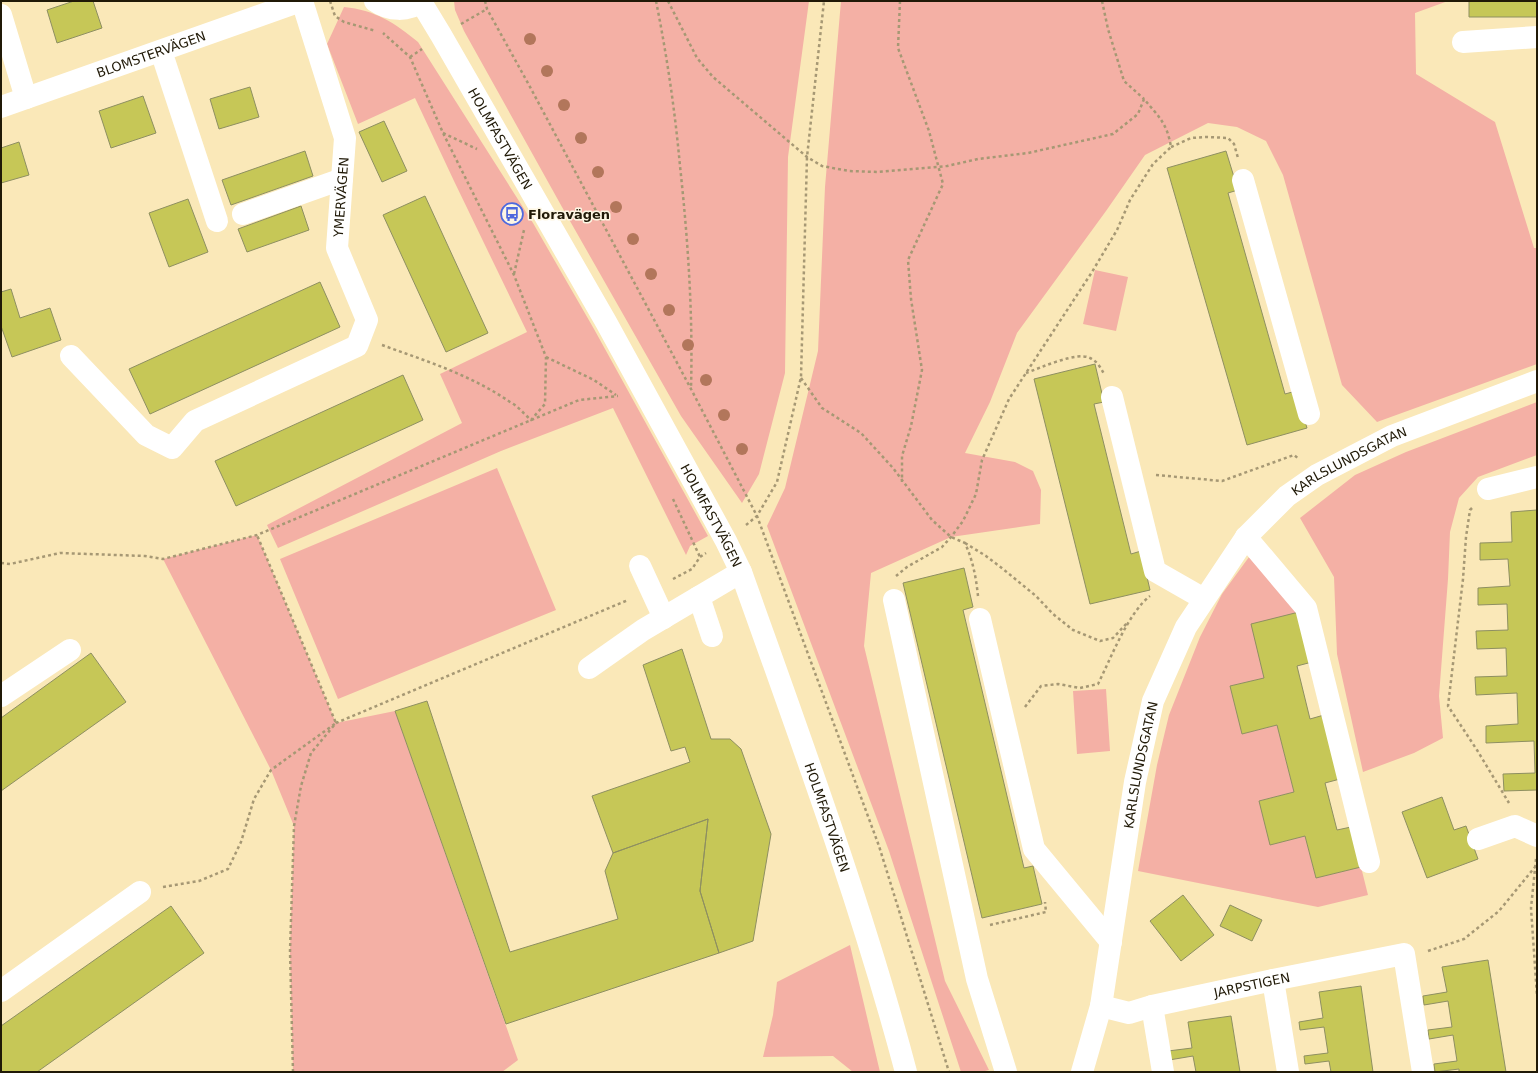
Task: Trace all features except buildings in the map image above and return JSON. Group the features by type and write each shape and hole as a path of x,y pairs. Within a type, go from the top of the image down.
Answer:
{"street":[{"name":"BLOMSTERVÄGEN","path":"1,107 161,52 302,1"},
{"name":"YMERVÄGEN","path":"71,356 146,435 172,448 195,421 357,346 367,320 337,248 344,138 302,1"},
{"name":"HOLMFASTVÄGEN","path":"375,1 386,7 394,9 412,7 422,2 606,322 726,541 741,572 819,789 864,925 888,1004 906,1072"},
{"path":"1,15 26,98"},
{"path":"1463,42 1537,37"},
{"path":"161,52 217,221"},
{"path":"243,214 342,179"},
{"path":"1244,180 1310,414"},
{"name":"KARLSLUNDSGATAN","path":"1082,1072 1101,1006 1136,782 1154,701 1186,627 1204,599 1246,537 1287,496 1317,475 1392,436 1537,381"},
{"path":"1112,397 1154,571 1204,599"},
{"path":"1488,489 1537,477"},
{"path":"1246,537 1306,608 1369,862"},
{"path":"640,566 664,618"},
{"path":"589,668 642,630 741,572"},
{"path":"698,597 712,636"},
{"path":"894,600 977,979 1006,1072"},
{"path":"980,619 1034,849 1111,942"},
{"path":"1,696 70,650"},
{"path":"1478,839 1515,826 1537,846"},
{"path":"1,991 140,892"},
{"path":"1404,954 1423,1072"},
{"name":"JARPSTIGEN","path":"1101,1006 1130,1013 1152,1006 1404,954"},
{"path":"1273,980 1288,1072"},
{"path":"1152,1006 1163,1072"}],"path":[{"path":"330,1 335,16 344,22 384,33 410,57 443,133 514,274 546,357 545,404 531,420"},
{"path":"485,1 487,9 691,388 756,516 879,846 949,1072"},
{"path":"656,1 667,56 686,218 692,360 691,388"},
{"path":"668,1 697,58 713,77 807,157 822,166 849,171 878,172 939,167 978,159 1028,153 1113,134 1138,114 1144,99"},
{"path":"140,892 173,884 199,881 228,869 242,842 254,799 271,770 336,723 651,590 692,569 700,557 726,541 756,516 777,482 801,377 807,157 824,1"},
{"path":"900,1 898,48 929,131 943,184 908,260 911,299 922,370 911,426 902,456 902,482"},
{"path":"1102,1 1108,30 1124,81 1144,99 1164,122 1169,132 1171,147"},
{"path":"443,133 483,152"},
{"path":"894,600 885,598 890,582 907,567 942,547 963,521 976,494 982,460 1009,399 1118,230 1130,200 1153,164 1171,147 1191,138 1206,136 1228,138 1234,144 1244,180"},
{"path":"514,274 525,224"},
{"path":"360,337 446,368 478,383 511,402 531,420"},
{"path":"1026,373 1074,356 1090,357 1101,367 1108,381 1112,397"},
{"path":"546,357 594,380 621,398"},
{"path":"801,377 822,408 861,433 893,468 902,482 932,520 951,537 965,543 1003,569 1036,596 1053,614 1074,630 1100,641 1113,638 1130,620"},
{"path":"1,563 10,564 60,553 145,556 163,559 257,535 579,400 616,395"},
{"path":"1132,478 1148,474 1166,477 1222,481 1294,455 1317,475"},
{"path":"1488,489 1470,510 1448,706 1510,806"},
{"path":"670,493 700,557"},
{"path":"257,535 336,723"},
{"path":"965,543 972,558 976,575 980,619"},
{"path":"1003,718 1018,714 1041,686 1058,684 1080,688 1098,684 1130,620 1141,603 1157,590 1164,576"},
{"path":"293,1072 290,951 294,826 301,786 311,753 336,723"},
{"path":"1537,846 1531,908 1537,996"},
{"path":"967,931 1046,912 1042,875 1047,864"},
{"path":"1404,954 1427,951 1464,939 1499,911 1535,867"}],"shaded area":[{"path":"454,1 809,1 788,157 785,373 759,474 742,503 681,416 464,31 455,10"},
{"path":"841,1 1448,1 1415,13 1416,74 1495,122 1534,248 1537,248 1537,364 1377,422 1342,385 1283,175 1266,141 1237,127 1208,123 1145,155 1017,333 990,402 965,453 1015,462 1033,471 1041,490 1040,524 951,537 871,573 864,646 945,981 989,1070 981,1072 961,1072 889,851 767,526 785,488 818,351 825,187"},
{"path":"344,7 365,11 384,18 418,42 533,223 594,329 708,536 690,546 686,555 613,408 501,451 278,548 267,525 462,423 440,374 527,332 415,98 358,124 327,44"},
{"path":"1095,270 1128,277 1116,331 1083,324"},
{"path":"1537,402 1537,455 1478,477 1459,498 1450,532 1439,696 1443,738 1414,753 1363,772 1337,654 1334,577 1300,518 1355,475 1406,452"},
{"path":"497,468 556,610 338,699 280,559"},
{"path":"257,535 336,723 395,711 518,1060 502,1072 293,1072 290,951 294,826 271,770 163,559"},
{"path":"1249,557 1299,612 1264,678 1230,686 1242,734 1277,725 1294,792 1259,801 1270,845 1305,836 1316,878 1361,867 1368,895 1318,907 1138,871 1157,765 1169,715 1200,637 1222,594"},
{"path":"1106,689 1110,751 1077,754 1073,691"},
{"path":"850,945 880,1072 853,1072 833,1056 763,1057 773,1015 777,982"}],"place":[{"name":"Floravägen","path":"512,214"}]}
